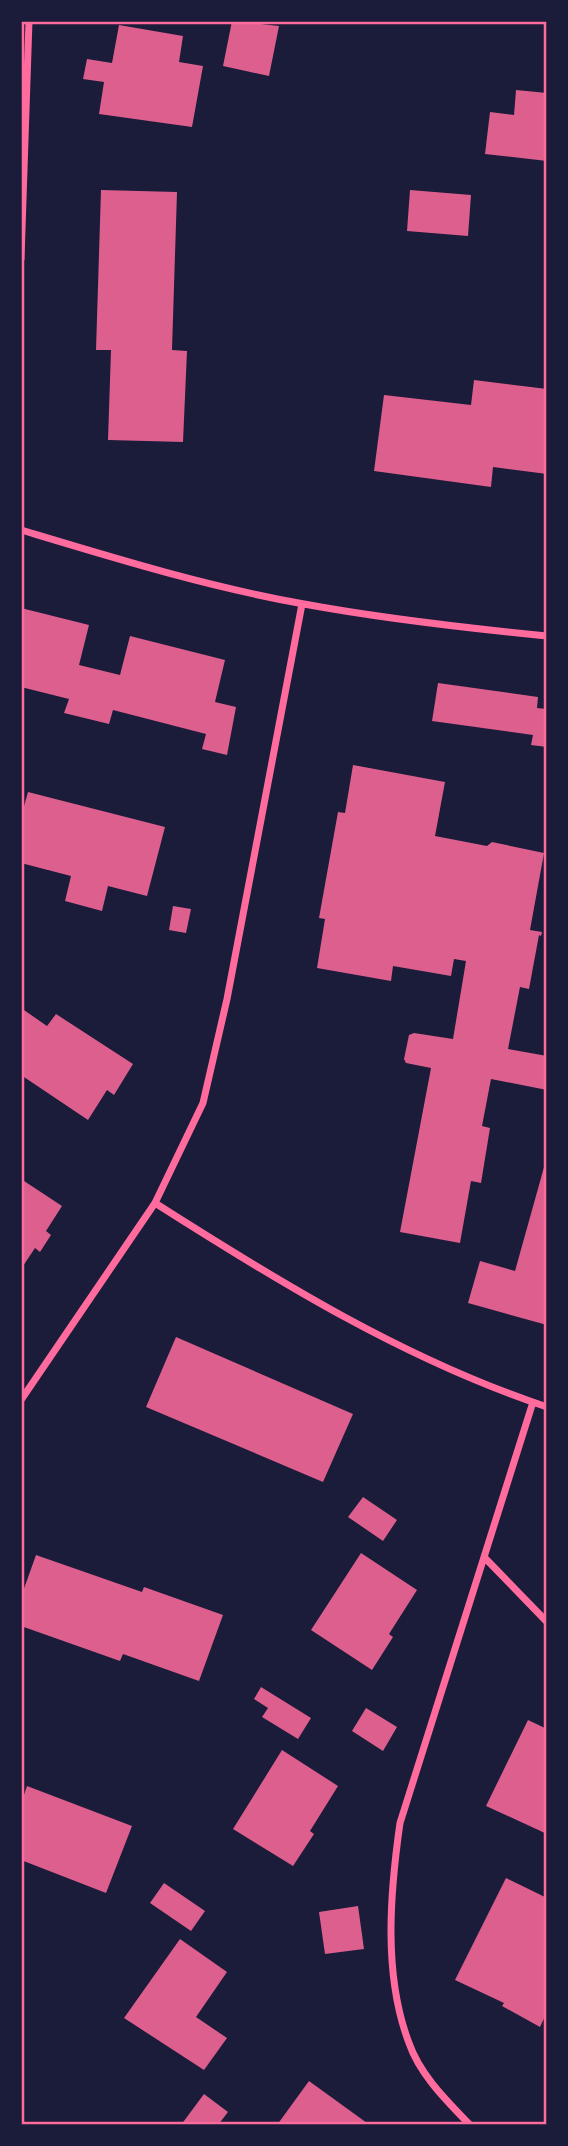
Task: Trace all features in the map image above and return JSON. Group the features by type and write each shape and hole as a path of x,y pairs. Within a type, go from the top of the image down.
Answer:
{"street":[{"path":"21,259 29,21"},
{"path":"21,530 136,565 302,604 430,625 547,636"},
{"path":"21,1400 155,1203 203,1104 227,999 302,604"},
{"path":"155,1203 288,1288 379,1336 547,1407"},
{"path":"470,2125 426,2074 409,2043 397,1995 392,1882 400,1823 533,1402"},
{"path":"485,1558 547,1622"}],"building":[{"path":"232,21 279,26 269,76 223,66"},
{"path":"119,25 183,36 179,62 203,66 192,127 99,114 104,82 83,79 87,59 112,63"},
{"path":"516,90 547,93 547,161 485,154 490,112 514,115"},
{"path":"101,190 177,192 172,350 187,351 183,442 108,440 111,350 96,350"},
{"path":"410,190 471,195 468,236 407,231"},
{"path":"474,380 547,389 547,474 493,467 491,487 374,471 384,395 471,405"},
{"path":"21,608 89,625 79,665 120,675 130,636 225,660 215,702 236,707 227,755 202,749 206,734 113,710 109,724 64,713 69,699 21,687"},
{"path":"438,683 538,697 537,708 547,709 547,747 531,745 533,735 432,721"},
{"path":"353,765 445,782 435,836 487,846 492,842 544,853 530,930 542,932 541,936 539,935 529,989 520,987 508,1049 547,1056 547,1090 491,1079 482,1126 490,1128 481,1183 471,1181 460,1243 400,1232 431,1068 406,1063 404,1059 409,1035 414,1033 453,1039 466,961 454,959 451,976 393,966 391,981 317,968 325,919 319,918 338,812 345,813"},
{"path":"28,792 165,827 147,896 108,886 102,911 65,901 71,876 21,863 21,817"},
{"path":"173,906 191,909 186,933 169,930"},
{"path":"21,1008 47,1026 56,1014 133,1064 114,1095 107,1090 88,1120 21,1075"},
{"path":"546,1160 547,1325 468,1303 480,1261 515,1271"},
{"path":"21,1179 62,1206 46,1231 51,1235 40,1252 35,1248 21,1269"},
{"path":"176,1337 353,1414 323,1482 146,1407"},
{"path":"363,1497 397,1520 383,1541 348,1517"},
{"path":"361,1553 417,1590 389,1634 393,1637 372,1670 311,1630"},
{"path":"36,1555 142,1592 144,1587 223,1615 199,1681 123,1654 120,1661 21,1626 21,1597"},
{"path":"261,1687 311,1718 298,1739 262,1717 268,1708 254,1699"},
{"path":"366,1708 397,1727 383,1751 352,1731"},
{"path":"528,1720 547,1729 547,1834 486,1806"},
{"path":"282,1750 338,1786 310,1831 314,1834 293,1866 233,1829"},
{"path":"27,1786 132,1826 106,1893 21,1860 21,1793 24,1795"},
{"path":"506,1878 547,1898 547,2012 540,2027 502,2006 504,2003 455,1980"},
{"path":"164,1883 205,1911 191,1931 150,1903"},
{"path":"358,1906 364,1949 325,1954 319,1912"},
{"path":"180,1939 227,1972 196,2017 227,2038 204,2070 124,2018"},
{"path":"309,2081 367,2123 366,2125 277,2125"},
{"path":"204,2094 228,2112 218,2125 181,2125"}]}
